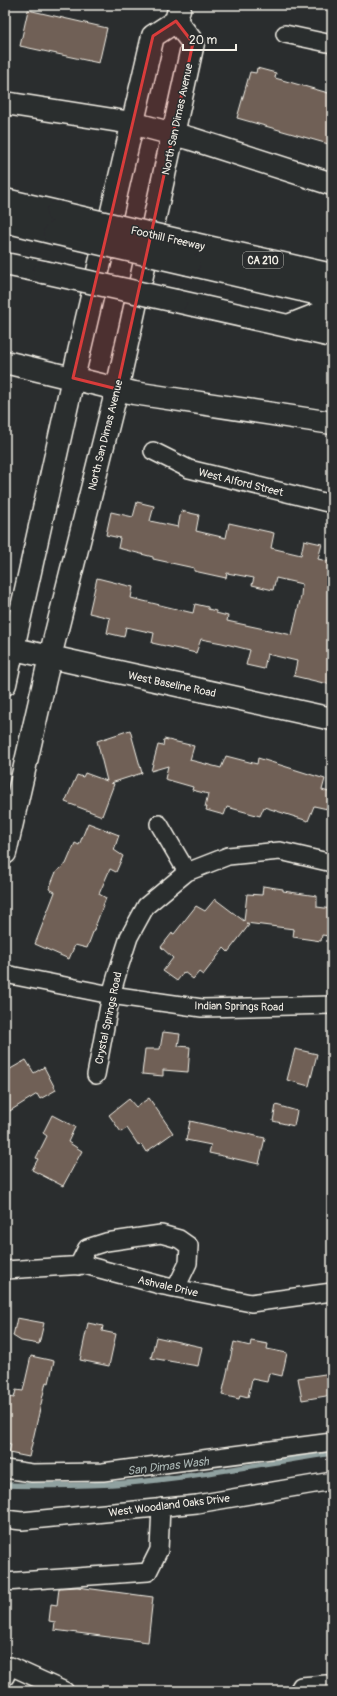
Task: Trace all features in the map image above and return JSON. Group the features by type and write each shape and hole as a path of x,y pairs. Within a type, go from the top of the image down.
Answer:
{"main road":[{"name":"North San Dimas Avenue","path":"5,684 9,648 153,36 178,13 193,43 117,389 50,658 5,853"},
{"path":"5,103 132,123 174,134 332,184"},
{"name":"Foothill Freeway","path":"5,200 56,222 191,254 332,276"},
{"path":"5,221 56,222"},
{"path":"191,254 332,297"},
{"path":"5,264 332,336"},
{"path":"288,326 329,310 332,311"},
{"path":"5,362 143,395 332,423"},
{"name":"West Baseline Road","path":"9,648 332,719"}],"street":[{"path":"285,34 332,44"},
{"name":"West Alford Street","path":"153,451 188,469 332,504"},
{"path":"159,824 187,872"},
{"name":"Crystal Springs Road","path":"96,1075 111,995 129,937 146,906 187,872 228,856 280,851 332,863"},
{"name":"Indian Springs Road","path":"5,974 111,995 202,1008 332,1005"},
{"path":"78,1266 87,1248 106,1242 161,1234 179,1239 189,1246 188,1263 176,1288"},
{"name":"Ashvale Drive","path":"5,1270 84,1265 176,1288 251,1304 332,1292"},
{"path":"5,1469 32,1473 103,1472 332,1442"},
{"name":"West Woodland Oaks Drive","path":"5,1519 22,1521 197,1504 332,1481"},
{"path":"5,1582 148,1572 159,1550 160,1507"},
{"path":"5,1677 10,1666 65,1691"},
{"path":"298,1691 301,1686 326,1684 332,1689"}],"highlighted area":[{"path":"176,21 193,43 117,389 73,378 153,36"}],"building":[{"path":"28,10 107,28 99,63 20,46"},
{"path":"257,68 276,73 275,78 332,94 332,145 237,118 250,72 256,73"},
{"path":"137,502 154,506 150,521 178,527 181,511 199,515 196,531 226,538 229,523 274,533 271,548 301,555 304,540 322,544 318,559 332,562 332,685 294,676 297,661 267,654 264,669 246,665 250,650 222,643 201,639 196,653 152,643 154,633 126,627 124,637 107,633 110,618 89,613 97,578 133,587 131,598 193,613 195,604 208,607 208,609 216,611 216,613 228,616 227,621 292,635 301,596 302,584 276,578 273,590 252,585 254,578 227,573 226,578 194,571 194,568 153,559 153,557 118,548 120,538 106,535 111,512 133,517"},
{"path":"130,730 142,773 111,783 114,784 102,816 65,802 77,775 83,777 85,773 107,781 97,741"},
{"path":"164,739 194,746 190,760 221,768 226,756 257,764 258,758 325,779 322,790 332,793 332,810 314,806 308,821 264,807 260,816 227,807 224,815 206,810 207,807 205,807 208,794 192,790 193,787 165,779 168,766 151,771 158,745 163,746"},
{"path":"88,823 119,835 114,850 123,856 116,872 110,869 99,894 106,898 87,948 75,945 69,959 35,944 55,892 49,889 56,872 66,864 75,843 79,845"},
{"path":"263,886 283,889 283,891 317,896 317,907 332,909 329,936 322,935 321,941 293,937 294,929 246,923 249,925 228,952 224,948 203,975 199,972 193,979 184,972 177,981 163,971 173,958 161,947 172,933 174,934 196,906 205,911 215,899 244,921 247,894 262,895"},
{"path":"163,1032 180,1034 178,1046 190,1047 188,1072 163,1070 163,1076 142,1074 145,1049 160,1049"},
{"path":"295,1049 317,1054 309,1086 287,1080"},
{"path":"26,1060 34,1073 44,1067 56,1090 40,1099 37,1094 5,1114 5,1072"},
{"path":"149,1098 173,1133 146,1152 141,1144 139,1146 127,1128 121,1132 109,1115 129,1099 136,1107"},
{"path":"276,1105 297,1111 294,1126 273,1121"},
{"path":"52,1115 75,1127 68,1142 82,1151 63,1186 32,1170 47,1136 43,1133"},
{"path":"190,1121 265,1138 259,1164 209,1153 211,1145 186,1140"},
{"path":"17,1318 44,1323 39,1344 21,1341 13,1336"},
{"path":"88,1323 103,1326 102,1331 116,1334 109,1366 80,1360"},
{"path":"156,1337 202,1347 198,1366 151,1358"},
{"path":"251,1341 268,1344 267,1349 287,1353 282,1376 269,1373 267,1382 252,1379 248,1397 240,1395 239,1399 222,1395 234,1342 250,1346"},
{"path":"31,1356 54,1361 49,1383 46,1382 29,1457 9,1453 11,1444 5,1443 5,1396 14,1398 16,1390 23,1391"},
{"path":"332,1373 332,1395 302,1400 298,1378"},
{"path":"77,1587 153,1597 148,1642 54,1630 55,1622 49,1621 51,1604 57,1605 59,1588"}],"waterway":[{"name":"San Dimas Wash","path":"5,1485 89,1485 131,1483 332,1453"}]}
